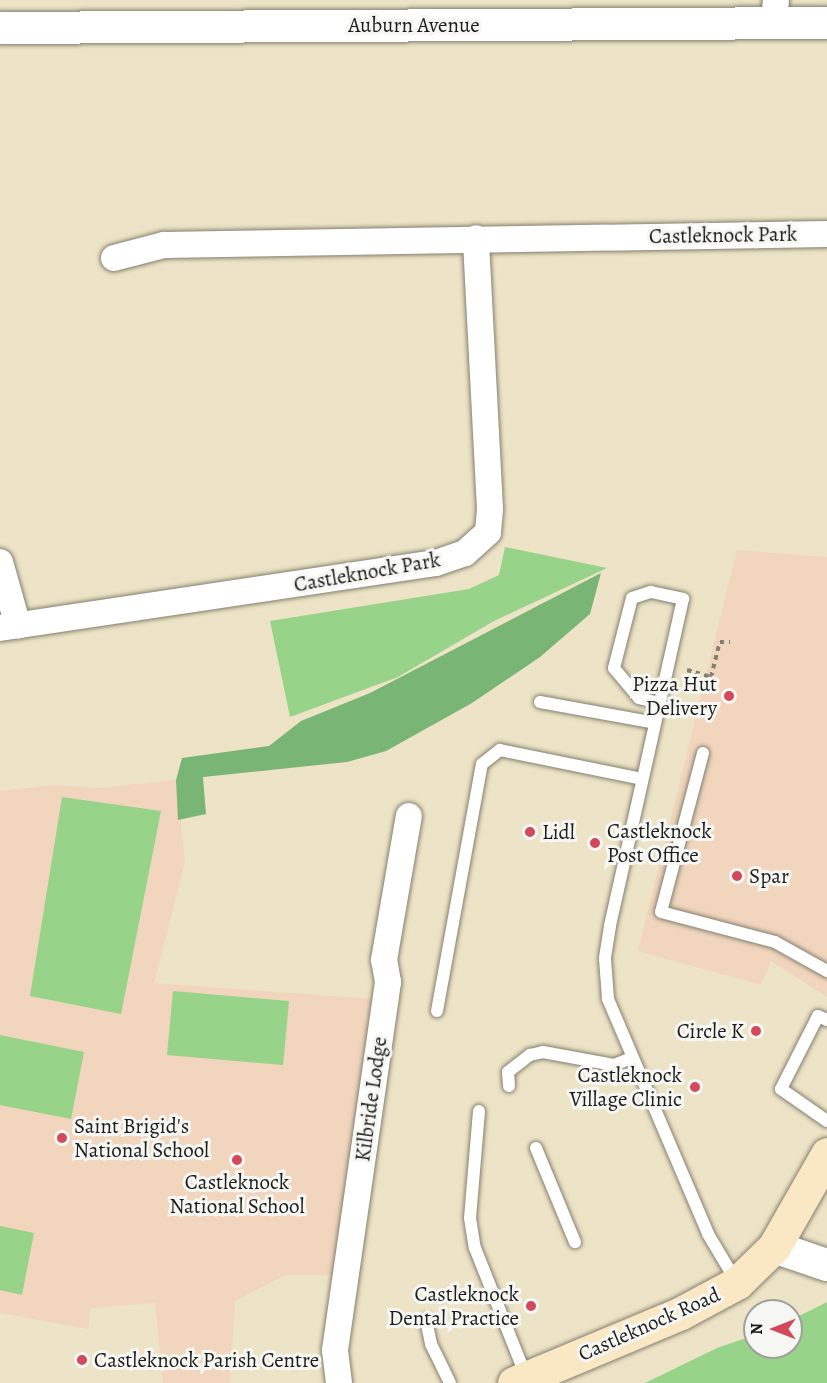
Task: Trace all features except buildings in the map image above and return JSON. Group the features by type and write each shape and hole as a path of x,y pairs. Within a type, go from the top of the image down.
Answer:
{"main road":[{"name":"Castleknock Road","path":"520,1380 561,1369 681,1313 737,1283 774,1247 827,1154"}],"street":[{"name":"Auburn Avenue","path":"0,28 775,11 827,23"},
{"name":"Castleknock Park","path":"114,258 164,245 476,238 827,234"},
{"name":"Castleknock Park","path":"0,562 9,627 436,563 465,554 488,532 490,509 476,238"},
{"name":"Kilbride Lodge","path":"339,1383 335,1350 388,982 384,960 409,816"},
{"path":"774,1247 827,1265"}],"lane":[{"path":"659,703 639,698 614,668 633,598 651,592 683,599 642,779 605,959 608,999 631,1058 708,1234 737,1283"},
{"path":"540,702 655,723"},
{"path":"437,1011 482,764 500,750 642,779"},
{"path":"703,753 661,912 775,942 827,971"},
{"path":"827,1020 818,1016 781,1089 827,1121"},
{"path":"509,1086 508,1072 530,1055 543,1052 614,1065 631,1058"},
{"path":"479,1111 471,1218 474,1248 520,1380"},
{"path":"536,1148 575,1242"},
{"path":"426,1320 431,1344 450,1383"}],"path":[{"path":"689,670 711,677 720,642 730,642"}],"shaded area":[{"path":"737,550 827,557 827,997 771,961 761,985 638,951"},
{"path":"176,780 185,862 154,983 374,999 340,1275 286,1275 235,1301 230,1383 163,1383 155,1303 91,1308 88,1329 0,1313 0,791 55,785 101,788"}],"green space":[{"path":"505,547 607,568 494,621 398,677 290,717 270,621 469,589 499,575"},
{"path":"601,573 590,614 540,657 472,703 386,751 347,762 203,777 206,814 178,820 176,780 182,758 269,746 301,721 370,693"},
{"path":"62,797 161,811 121,1014 30,996"},
{"path":"173,991 289,1001 283,1065 167,1055"},
{"path":"0,1035 84,1052 71,1119 0,1105"},
{"path":"0,1226 34,1233 22,1295 0,1290"},
{"path":"827,1302 827,1383 645,1383 717,1348 743,1339 743,1359 803,1359 803,1314"}],"place":[{"name":"Pizza Hut Delivery","path":"729,696"},
{"name":"Lidl","path":"530,832"},
{"name":"Castleknock Post Office","path":"595,843"},
{"name":"Spar","path":"737,876"},
{"name":"Circle K","path":"756,1031"},
{"name":"Castleknock Village Clinic","path":"695,1087"},
{"name":"Saint Brigid's National School","path":"62,1138"},
{"name":"Castleknock National School","path":"237,1160"},
{"name":"Castleknock Dental Practice","path":"531,1306"},
{"name":"Castleknock Parish Centre","path":"82,1360"}]}
